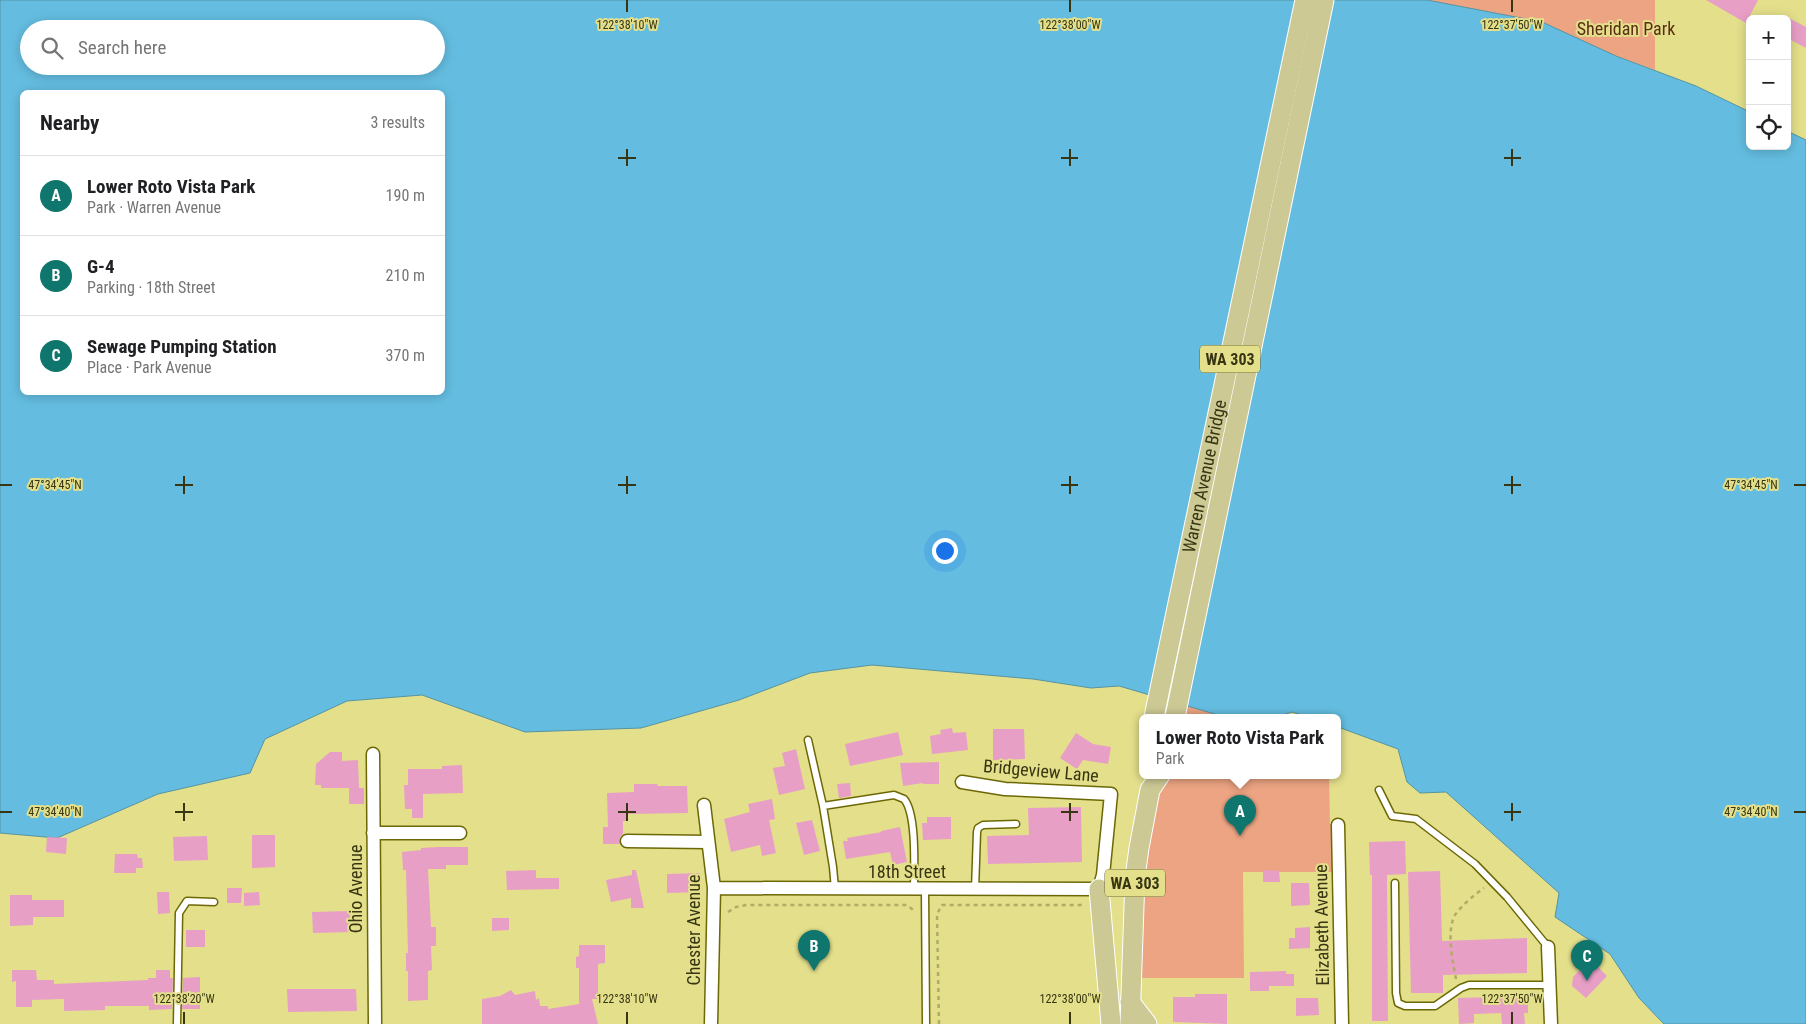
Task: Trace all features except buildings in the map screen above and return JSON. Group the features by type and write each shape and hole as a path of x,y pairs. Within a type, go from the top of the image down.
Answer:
{"main road":[{"name":"Warren Avenue Bridge","path":"1155,714 1306,0"},
{"name":"Warren Avenue Bridge","path":"1176,714 1324,0"},
{"name":"WA 303","path":"1130,1024 1135,877 1152,780"},
{"path":"1099,889 1111,1024"},
{"path":"1130,1002 1147,1024"}],"street":[{"name":"Ohio Avenue","path":"373,754 375,1024"},
{"name":"Bridgeview Lane","path":"962,782 1005,789 1111,794 1103,875 1099,889"},
{"name":"Chester Avenue","path":"704,805 714,888 711,1024"},
{"name":"Elizabeth Avenue","path":"1338,825 1342,1024"},
{"path":"373,833 460,833"},
{"path":"627,841 708,842"},
{"name":"18th Street","path":"714,888 1099,889"},
{"path":"1548,947 1551,1024"}],"lane":[{"path":"808,740 823,806 835,889"},
{"path":"1379,790 1392,816 1416,819 1475,864 1528,921 1548,947"},
{"path":"823,806 894,795 904,798 910,810 920,890 926,1024"},
{"path":"975,890 976,832 978,828 983,825 1016,824"},
{"path":"1395,883 1396,993 1398,1003 1405,1006 1435,1006 1468,985 1549,985"},
{"path":"177,1024 179,912 187,901 214,902"}],"path":[{"path":"1458,990 1450,936 1454,916 1473,896 1492,882"},
{"path":"728,912 736,907 746,905 907,905 914,912 914,921"},
{"path":"939,1024 937,914 942,905 1088,905"}],"green space":[{"name":"Sheridan Park","path":"1427,0 1655,0 1655,70 1616,56"},
{"path":"1178,702 1216,714 1176,714"},
{"path":"1159,779 1329,779 1330,824 1338,825 1339,872 1243,872 1244,978 1131,978 1132,950"}],"water":[{"path":"0,0 1427,0 1542,22 1616,56 1696,86 1746,110 1746,150 1791,150 1791,133 1806,140 1806,1024 1664,1024 1639,998 1610,954 1555,917 1559,893 1446,792 1420,793 1407,782 1398,749 1341,728 1341,714 1299,714 1292,712 1286,714 1215,714 1119,686 1091,688 1033,679 872,665 810,673 739,700 641,728 525,732 422,695 347,701 265,739 250,773 158,794 57,838 0,833"}],"place":[{"name":"Lower Roto Vista Park","path":"1240,836"},
{"name":"G-4","path":"814,971"},
{"name":"Sewage Pumping Station","path":"1587,981"}]}
